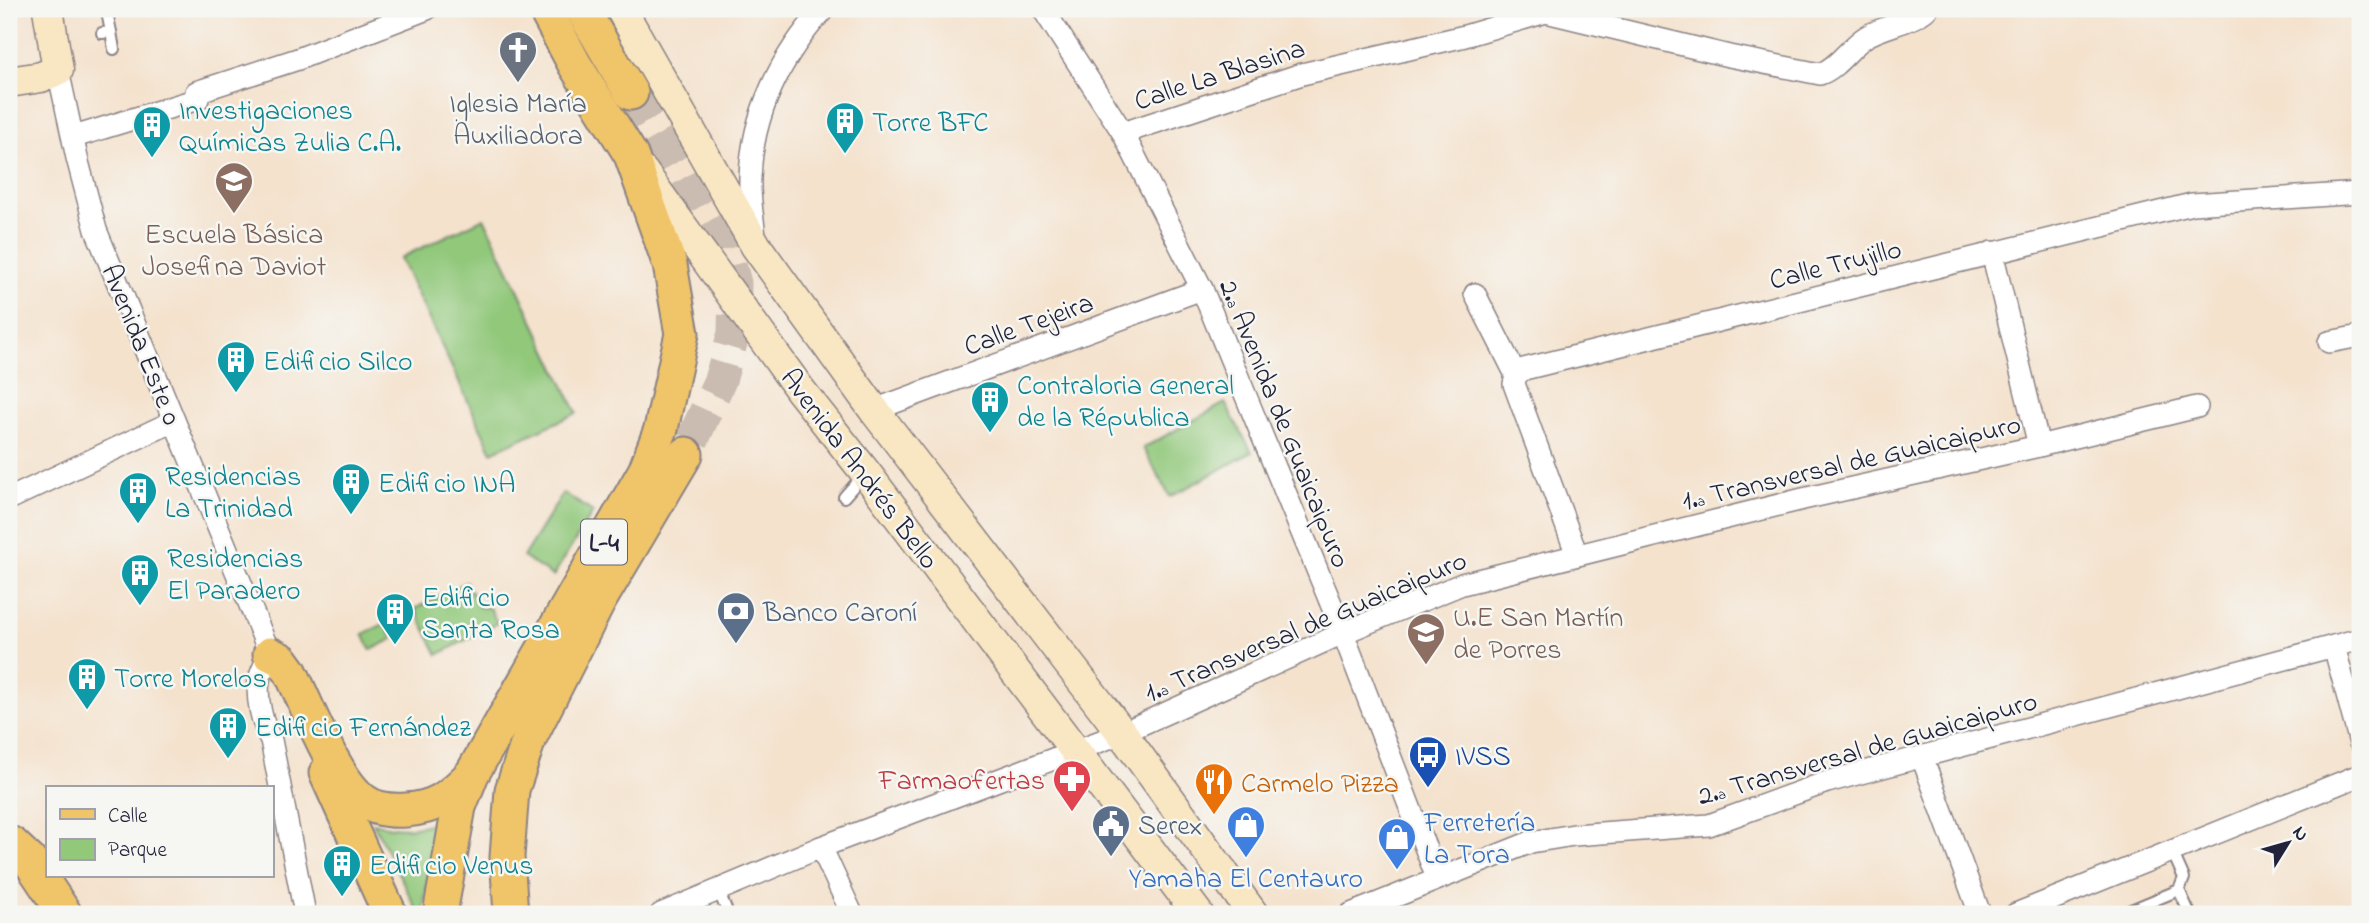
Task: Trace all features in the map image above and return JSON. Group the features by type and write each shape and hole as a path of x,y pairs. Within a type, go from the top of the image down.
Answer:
{"main road":[{"name":"Avenida Andrés Bello","path":"544,9 631,155"},
{"path":"582,9 631,93"},
{"name":"L-4","path":"440,914 455,825 472,774 645,471 661,429 682,334 670,265 631,155"},
{"name":"L-4","path":"511,914 507,857 512,790 529,739 599,601 687,454"},
{"path":"270,654 282,660 290,671 341,776 365,802 385,810 423,808 440,802 472,774"},
{"path":"270,654 390,914"},
{"path":"10,842 29,860 65,914"}],"street":[{"name":"Avenida Este 0","path":"48,9 59,51 85,192 96,230 270,654"},
{"path":"74,137 198,99 196,92 298,59 427,9"},
{"name":"Avenida Andrés Bello","path":"621,9 755,246 874,410 1122,733 1253,914"},
{"path":"755,246 750,180 753,138 762,108 781,68 803,32 824,9"},
{"name":"2.ª Avenida de Guaicaipuro","path":"1043,9 1124,133 1202,289 1343,633 1437,878"},
{"name":"Calle La Blasina","path":"1124,133 1302,74 1465,36 1546,12 1729,56 1820,74 1831,69 1858,42 1869,35 1927,9"},
{"path":"9,82 41,77 59,51"},
{"name":"Avenida Andrés Bello","path":"631,155 801,391 866,472 1198,914"},
{"name":"Calle Trujillo","path":"1516,375 1524,369 2192,204 2360,194"},
{"path":"1992,252 2039,446"},
{"name":"Calle Tejeira","path":"874,410 1202,289"},
{"path":"1475,294 1516,375 1514,384 1577,555"},
{"path":"2329,342 2360,336"},
{"name":"1.ª Transversal de Guaicaipuro","path":"661,914 821,847 1122,733 1343,633 1462,584 1803,499 2197,407"},
{"path":"9,499 174,421"},
{"name":"2.ª Transversal de Guaicaipuro","path":"1351,914 1531,842 1574,835 1709,825 1814,786 2164,694 2360,639"},
{"path":"2334,646 2360,743"},
{"path":"270,654 258,683 265,728 271,740 305,914"},
{"path":"1922,757 1980,914"},
{"path":"2016,914 2360,775"},
{"path":"10,842 46,914"},
{"path":"821,847 852,914"}],"lane":[{"path":"108,16 107,33 114,49"},
{"path":"844,497 866,472"},
{"path":"2121,914 2179,890 2184,878 2172,851"},
{"path":"718,889 728,914"},
{"path":"2179,890 2190,914"}],"green space":[{"path":"484,218 577,413 492,452 400,258"},
{"path":"1225,403 1252,452 1170,497 1143,448"},
{"path":"563,493 593,512 553,576 523,557"},
{"path":"466,582 479,607 490,608 497,623 438,655 415,609"},
{"path":"386,623 393,639 371,650 363,634"},
{"path":"436,822 423,914 419,914 373,823 404,828"}],"tunnel":[{"path":"631,93 725,246 735,283 734,333 720,380 686,454"}],"place":[{"name":"Iglesia María Auxiliadora","path":"518,84"},
{"name":"Torre BFC","path":"845,155"},
{"name":"Investigaciones Químicas Zulia C.A.","path":"152,159"},
{"name":"Escuela Básica Josefina Daviot","path":"234,215"},
{"name":"Edificio Silco","path":"236,394"},
{"name":"Contraloria General de la Républica","path":"990,434"},
{"name":"Edificio INA","path":"351,516"},
{"name":"Residencias La Trinidad","path":"138,525"},
{"name":"Residencias El Paradero","path":"140,607"},
{"name":"Banco Caroní","path":"736,645"},
{"name":"Edificio Santa Rosa","path":"395,646"},
{"name":"U.E San Martín de Porres","path":"1426,666"},
{"name":"Torre Morelos","path":"87,711"},
{"name":"Edificio Fernández","path":"228,760"},
{"name":"IVSS","path":"1428,789"},
{"name":"Farmaofertas","path":"1072,813"},
{"name":"Carmelo Pizza","path":"1214,816"},
{"name":"Serex","path":"1111,858"},
{"name":"Yamaha El Centauro","path":"1246,859"},
{"name":"Ferretería La Tora","path":"1397,871"},
{"name":"Edificio Venus","path":"342,898"}]}
